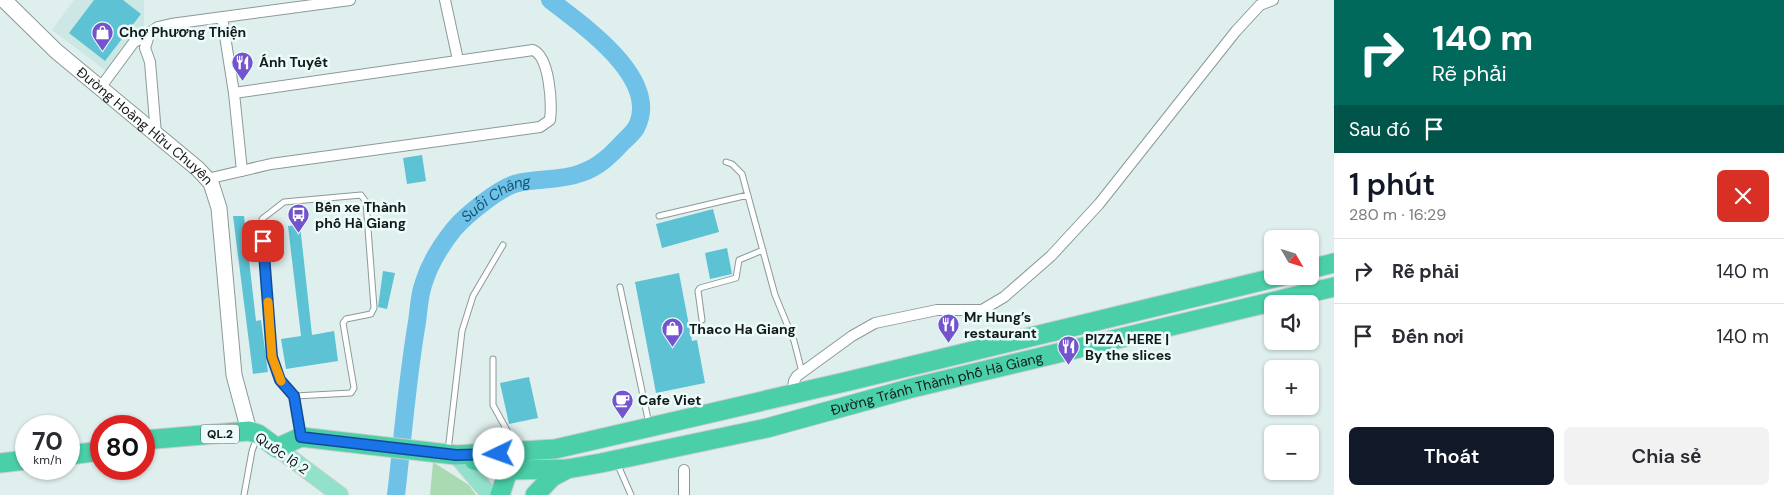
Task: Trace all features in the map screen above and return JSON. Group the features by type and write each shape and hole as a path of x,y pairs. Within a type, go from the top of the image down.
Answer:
{"highway":[{"path":"1331,264 1334,287"},
{"name":"Đường Tránh Thành phố Hà Giang","path":"448,454 524,452 650,428 1264,280"},
{"name":"Đường Tránh Thành phố Hà Giang","path":"448,454 510,470 566,469 616,460 796,420 912,388 1334,287"},
{"path":"1165,305 1170,326"},
{"path":"792,395 796,420"},
{"name":"Quốc lộ 2","path":"155,440 254,433 278,448"},
{"path":"278,448 301,437 448,454"},
{"path":"0,451 15,450"},
{"path":"500,495 510,470 524,452"},
{"path":"0,463 15,461"},
{"path":"535,495 552,478 566,469"}],"main road":[{"name":"Quốc lộ 2","path":"278,448 340,495"},
{"path":"448,454 490,495"}],"street":[{"name":"Đường Hoàng Hữu Chuyên","path":"4,0 56,51 207,178 216,195 219,208 234,375 254,433"},
{"path":"100,88 134,42 147,36 158,27 350,0"},
{"path":"445,0 458,60"},
{"path":"792,395 794,381 802,373 852,336 875,323 937,310 982,310 996,303 1052,256 1099,204 1189,89 1260,5 1273,0"},
{"path":"222,17 234,93 242,171"},
{"path":"147,36 145,48 150,62 156,134"},
{"path":"207,178 271,164 540,127 550,120 552,103 544,61 536,50 234,93"},
{"path":"684,470 684,495"}],"lane":[{"path":"726,162 732,164 742,174 775,295 794,341 802,373"},
{"path":"294,396 351,393 354,388 343,323 346,320 371,314 374,308 366,202 361,195 284,202 262,219 272,357 280,380 294,396 301,437"},
{"path":"659,216 748,195"},
{"path":"448,454 462,331 473,296 503,245"},
{"path":"702,320 698,291 700,288 736,278 739,260 763,250"},
{"path":"620,287 650,428"},
{"path":"493,359 493,405 500,421 524,452"},
{"path":"244,495 254,433"},
{"path":"616,460 630,495"}],"shaded area":[{"name":"Chợ Phương Thiện","path":"74,0 144,0 144,27 109,73 52,30"}],"green space":[{"path":"433,462 469,485 476,495 430,495"}],"building":[{"path":"94,0 123,0 141,14 105,61 69,33"},
{"path":"422,155 426,181 407,184 403,158"},
{"path":"713,209 719,232 662,248 656,224"},
{"path":"233,216 244,216 256,321 261,320 268,372 253,374"},
{"path":"300,225 312,335 334,331 338,361 286,369 281,339 301,336 288,226"},
{"path":"727,248 732,274 710,279 705,253"},
{"path":"383,271 395,273 387,309 378,307"},
{"path":"679,273 692,341 697,340 705,383 656,393 635,282"},
{"path":"529,377 538,418 509,424 500,383"}],"waterway":[{"name":"Suối Châng","path":"396,495 420,297 427,275 441,247 454,229 467,216 502,190 518,183 573,176 587,170 609,156 636,128 641,109 638,91 629,73 615,55 598,39 550,0"}],"slow traffic":[{"path":"268,302 272,357 281,381"}],"place":[{"name":"Chợ Phương Thiện","path":"103,51"},
{"name":"Ánh Tuyết","path":"243,81"},
{"name":"Bến xe Thành phố Hà Giang","path":"299,234"},
{"name":"Mr Hung’s restaurant","path":"948,344"},
{"name":"Thaco Ha Giang","path":"673,348"},
{"name":"PIZZA HERE | By the slices","path":"1069,366"},
{"name":"Cafe Viet","path":"622,419"}],"route":[{"path":"263,241 272,357 280,380 294,396 301,437 456,455 499,454"}]}
